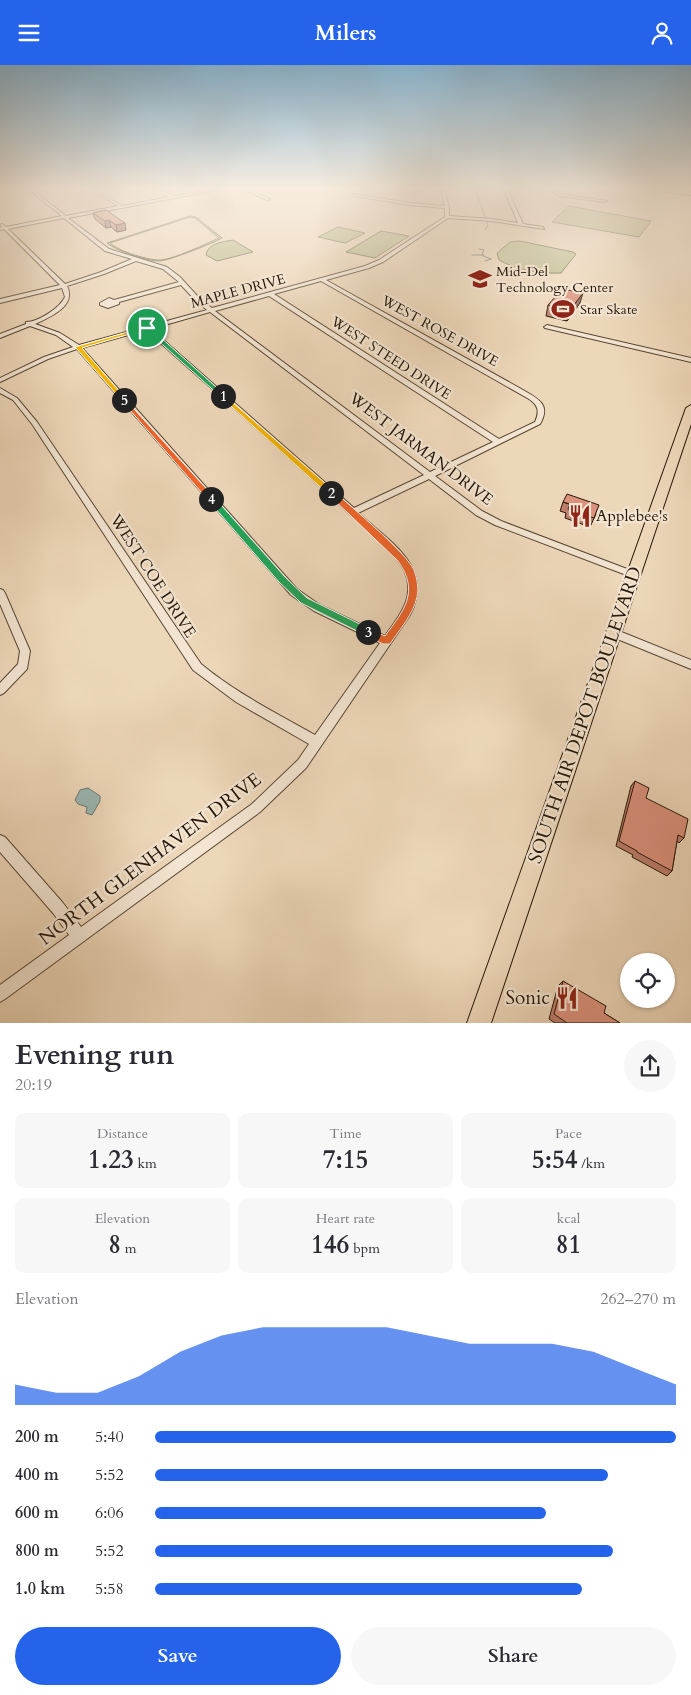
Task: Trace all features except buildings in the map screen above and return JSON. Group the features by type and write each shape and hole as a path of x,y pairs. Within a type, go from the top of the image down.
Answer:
{"main road":[{"name":"SOUTH AIR DEPOT BOULEVARD","path":"479,1023 614,633 632,574 691,408"}],"street":[{"path":"0,336 53,311 66,301 67,291 8,234"},
{"name":"WEST JARMAN DRIVE","path":"86,234 107,250 165,268 211,310 432,475 479,513 498,523 632,574"},
{"name":"MAPLE DRIVE","path":"0,380 46,358 78,347 376,263 421,234"},
{"path":"0,301 101,275 136,259"},
{"name":"WEST ROSE DRIVE","path":"323,279 521,391 536,401 542,408"},
{"path":"116,301 182,283"},
{"name":"WEST STEED DRIVE","path":"270,294 499,442"},
{"path":"28,323 58,334 78,347 294,592 317,608 386,641"},
{"path":"547,327 691,360"},
{"path":"147,328 353,512 538,423 543,415 542,408"},
{"name":"WEST COE DRIVE","path":"0,390 15,399 35,423 196,667 219,686 317,742"},
{"name":"NORTH GLENHAVEN DRIVE","path":"0,994 78,935 256,808 302,764 407,612 413,597 414,587 410,571 406,565 353,512"},
{"path":"0,593 25,651 23,666 0,690"},
{"path":"614,633 691,665"},
{"path":"0,842 57,907 78,935"}],"green space":[{"path":"139,234 110,243 134,255 161,260 190,251 219,238 214,234 222,238 210,244 172,258 159,261 147,259 132,255 107,243"},
{"path":"325,234 364,234 345,243 318,237"},
{"path":"376,234 409,236 375,258 346,252"},
{"path":"620,234 641,234 639,237"},
{"path":"233,240 253,252 217,261 206,255 210,248 220,242"},
{"path":"520,241 576,254 561,273 529,271 499,260 497,253 510,242"}],"water":[{"path":"88,788 100,796 100,801 92,815 86,813 87,807 78,804 75,800 80,790"}],"waterway":[{"path":"479,249 484,250 482,254 484,255"},
{"path":"472,255 481,255 491,259 485,261"}],"place":[{"name":"Mid-Del Technology Center","path":"480,279"},
{"name":"Star Skate","path":"563,309"},
{"name":"Applebee's","path":"580,516"},
{"name":"Sonic","path":"567,998"}],"route":[{"path":"147,328 353,512 401,559 410,571 414,587 413,597 407,612 386,641 317,608 294,592 78,347 147,328"}]}
